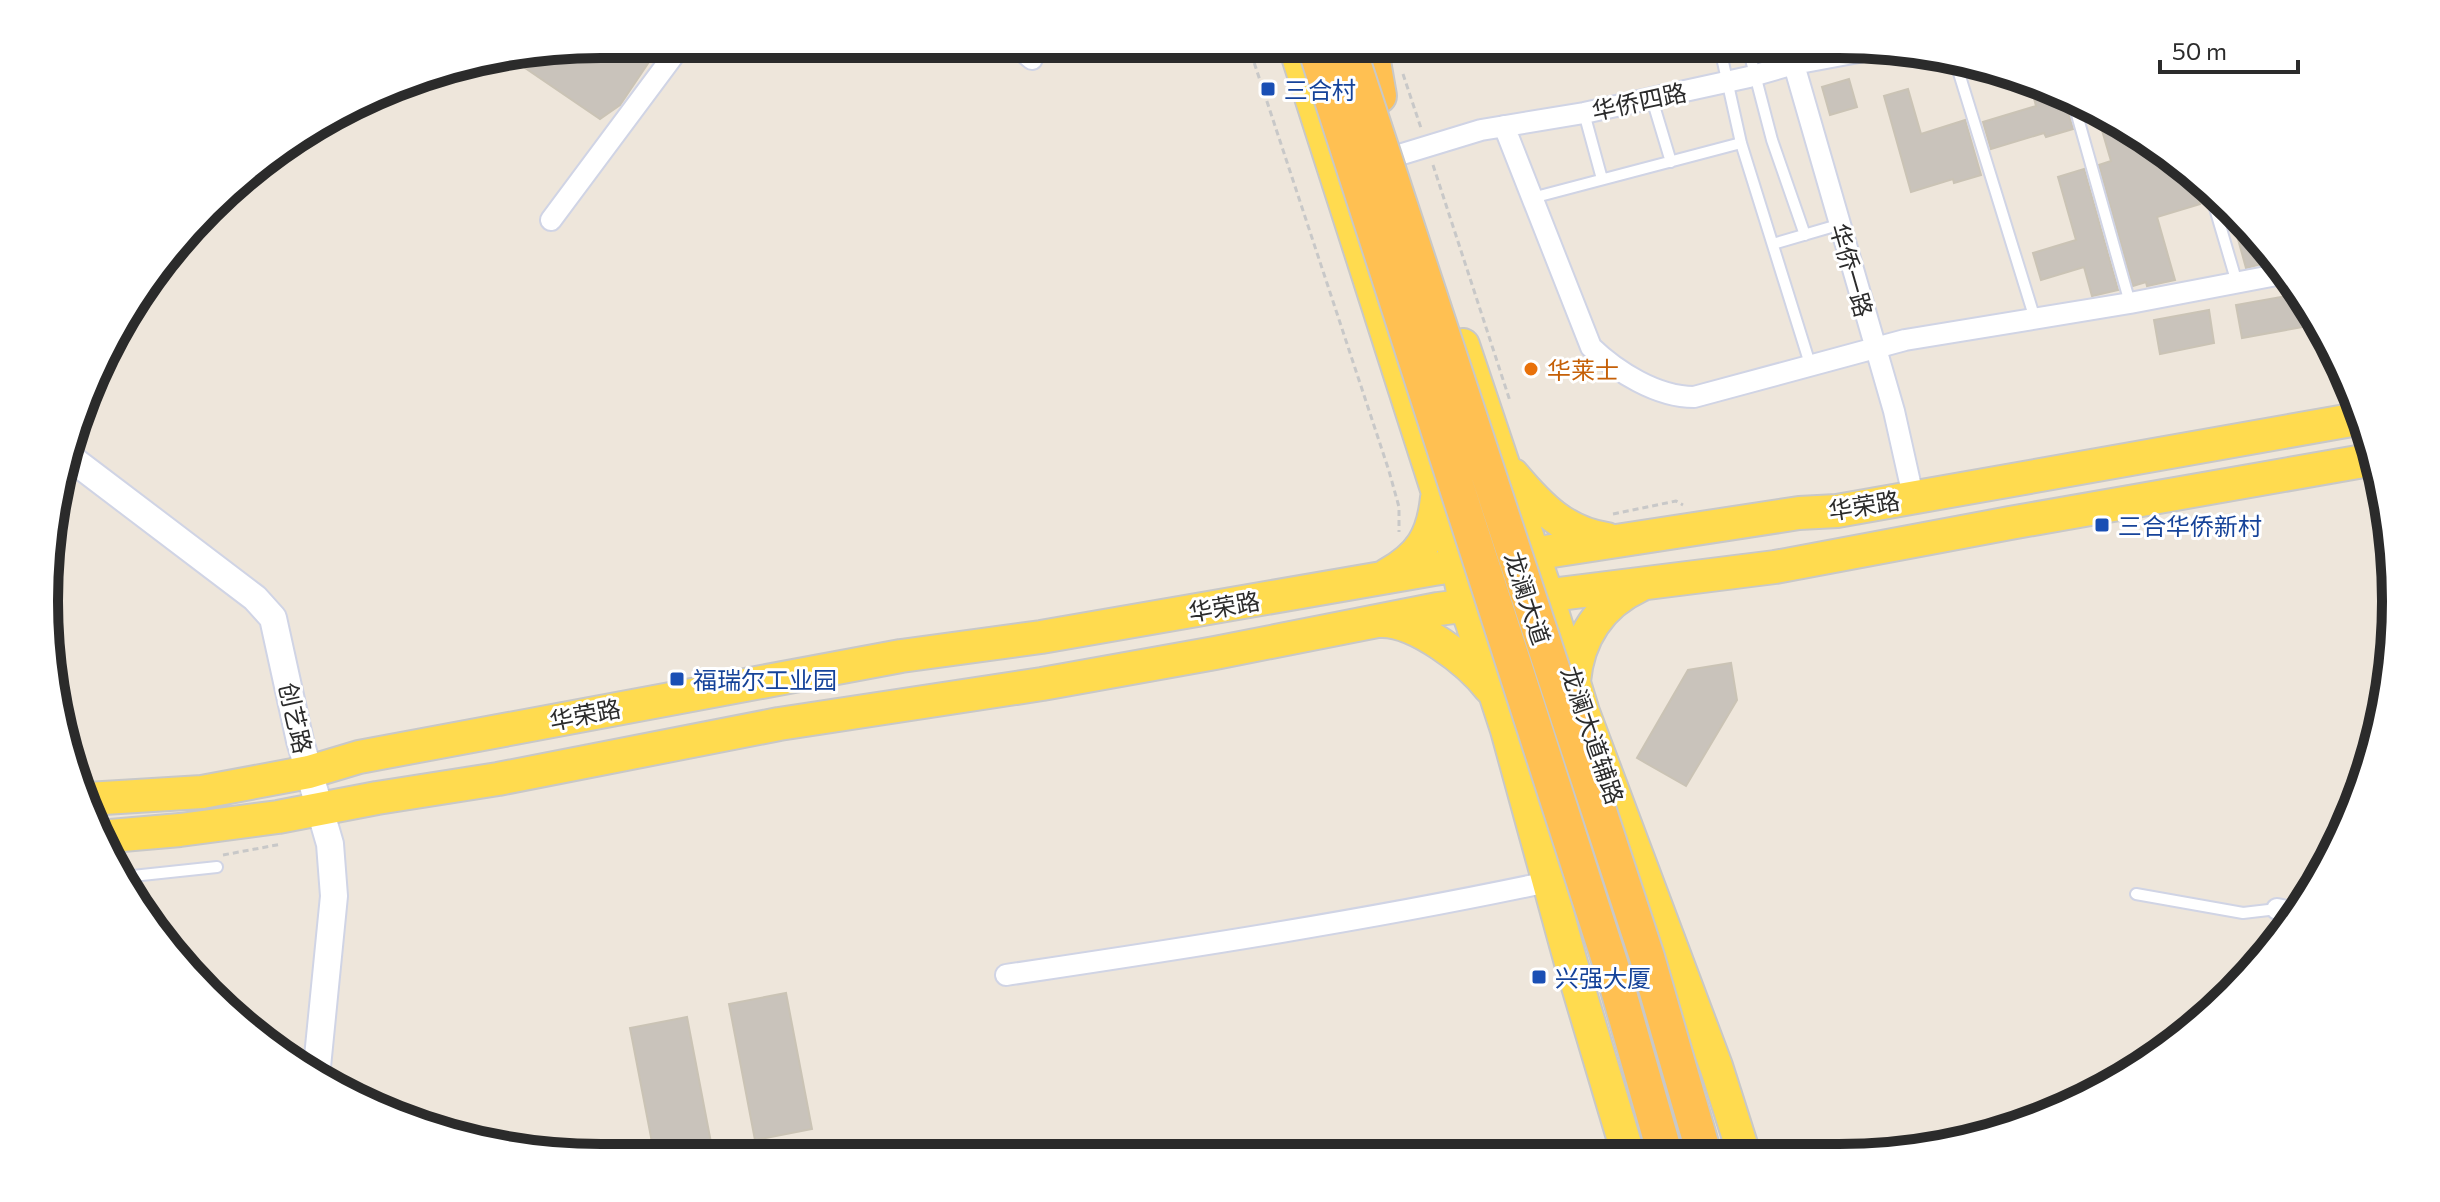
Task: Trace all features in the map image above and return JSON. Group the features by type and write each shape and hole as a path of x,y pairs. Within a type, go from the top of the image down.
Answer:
{"highway":[{"name":"龙澜大道","path":"1319,58 1613,972 1662,1144"},
{"name":"龙澜大道","path":"1354,58 1647,957 1701,1144"},
{"path":"1372,58 1379,96"}],"main road":[{"path":"1298,58 1437,494 1466,605 1507,730 1625,1144"},
{"name":"龙澜大道辅路","path":"1357,58 1379,96 1505,467 1578,698 1711,1053 1741,1144"},
{"name":"华荣路","path":"95,799 202,792 309,772 359,757 886,659 1041,637 1533,555 1610,529 1837,511 2351,420"},
{"name":"华荣路","path":"112,836 180,830 318,810 793,722 1158,663 1466,605 1775,567 2363,461"},
{"path":"1437,494 1450,503 1479,506 1492,500 1504,488 1505,467"},
{"path":"1505,467 1552,517 1584,534 1610,529"},
{"path":"1381,579 1400,568 1424,545 1432,530 1437,494"},
{"path":"1507,730 1511,707 1520,695 1532,689 1547,687 1578,698 1580,645 1590,626 1617,599 1644,584"},
{"path":"1375,621 1401,623 1420,633 1465,661 1493,692"}],"street":[{"path":"551,220 672,58"},
{"name":"华侨一路","path":"1792,58 1894,411 1913,496"},
{"name":"华侨四路","path":"1399,155 1481,130 1652,99 1826,58"},
{"path":"1504,126 1591,347 1603,359 1658,391 1675,397 1694,397 1905,340 2274,276"},
{"name":"创艺路","path":"76,462 266,607 273,618 318,810 330,844 334,896 317,1064"},
{"path":"1006,975 1154,953 1548,882"}],"lane":[{"path":"1722,58 1741,143 1810,364"},
{"path":"1750,58 1775,152 1805,235"},
{"path":"1958,71 2035,319"},
{"path":"1652,99 1671,162"},
{"path":"1584,113 1602,179"},
{"path":"2076,113 2130,303"},
{"path":"1532,198 1741,143"},
{"path":"2216,210 2237,283"},
{"path":"1773,244 1838,225"},
{"path":"133,875 218,861"},
{"path":"2136,894 2243,913 2284,911"}],"path":[{"path":"1253,58 1389,471 1399,507 1401,523 1398,537"},
{"path":"1402,70 1424,136"},
{"path":"1433,165 1514,413"},
{"path":"1610,529 1676,501"},
{"path":"218,861 289,842"}],"building":[{"path":"652,58 620,105 600,119 520,64 565,59"},
{"path":"1849,79 1857,107 1830,115 1822,87"},
{"path":"1908,89 1921,134 1965,120 1981,175 1954,183 1953,179 1911,192 1884,96"},
{"path":"2033,94 2067,108 2073,129 2046,137 2044,133 1991,149 1983,122 2036,106"},
{"path":"2101,127 2141,150 2197,193 2200,204 2157,217 2175,280 2133,286 2099,165 2111,161"},
{"path":"2084,169 2118,290 2092,296 2084,267 2041,280 2033,253 2076,240 2058,177"},
{"path":"2236,231 2264,263 2246,268"},
{"path":"2288,296 2307,326 2242,338 2236,305"},
{"path":"2209,310 2214,343 2160,354 2154,320"},
{"path":"1731,663 1737,700 1686,786 1637,758 1688,670"},
{"path":"786,993 812,1129 755,1140 729,1004"},
{"path":"687,1017 711,1144 652,1144 630,1028"}],"place":[{"name":"三合村","path":"1268,89"},
{"name":"华莱士","path":"1531,369"},
{"name":"三合华侨新村","path":"2102,525"},
{"name":"福瑞尔工业园","path":"677,679"},
{"name":"兴强大厦","path":"1539,977"}]}
